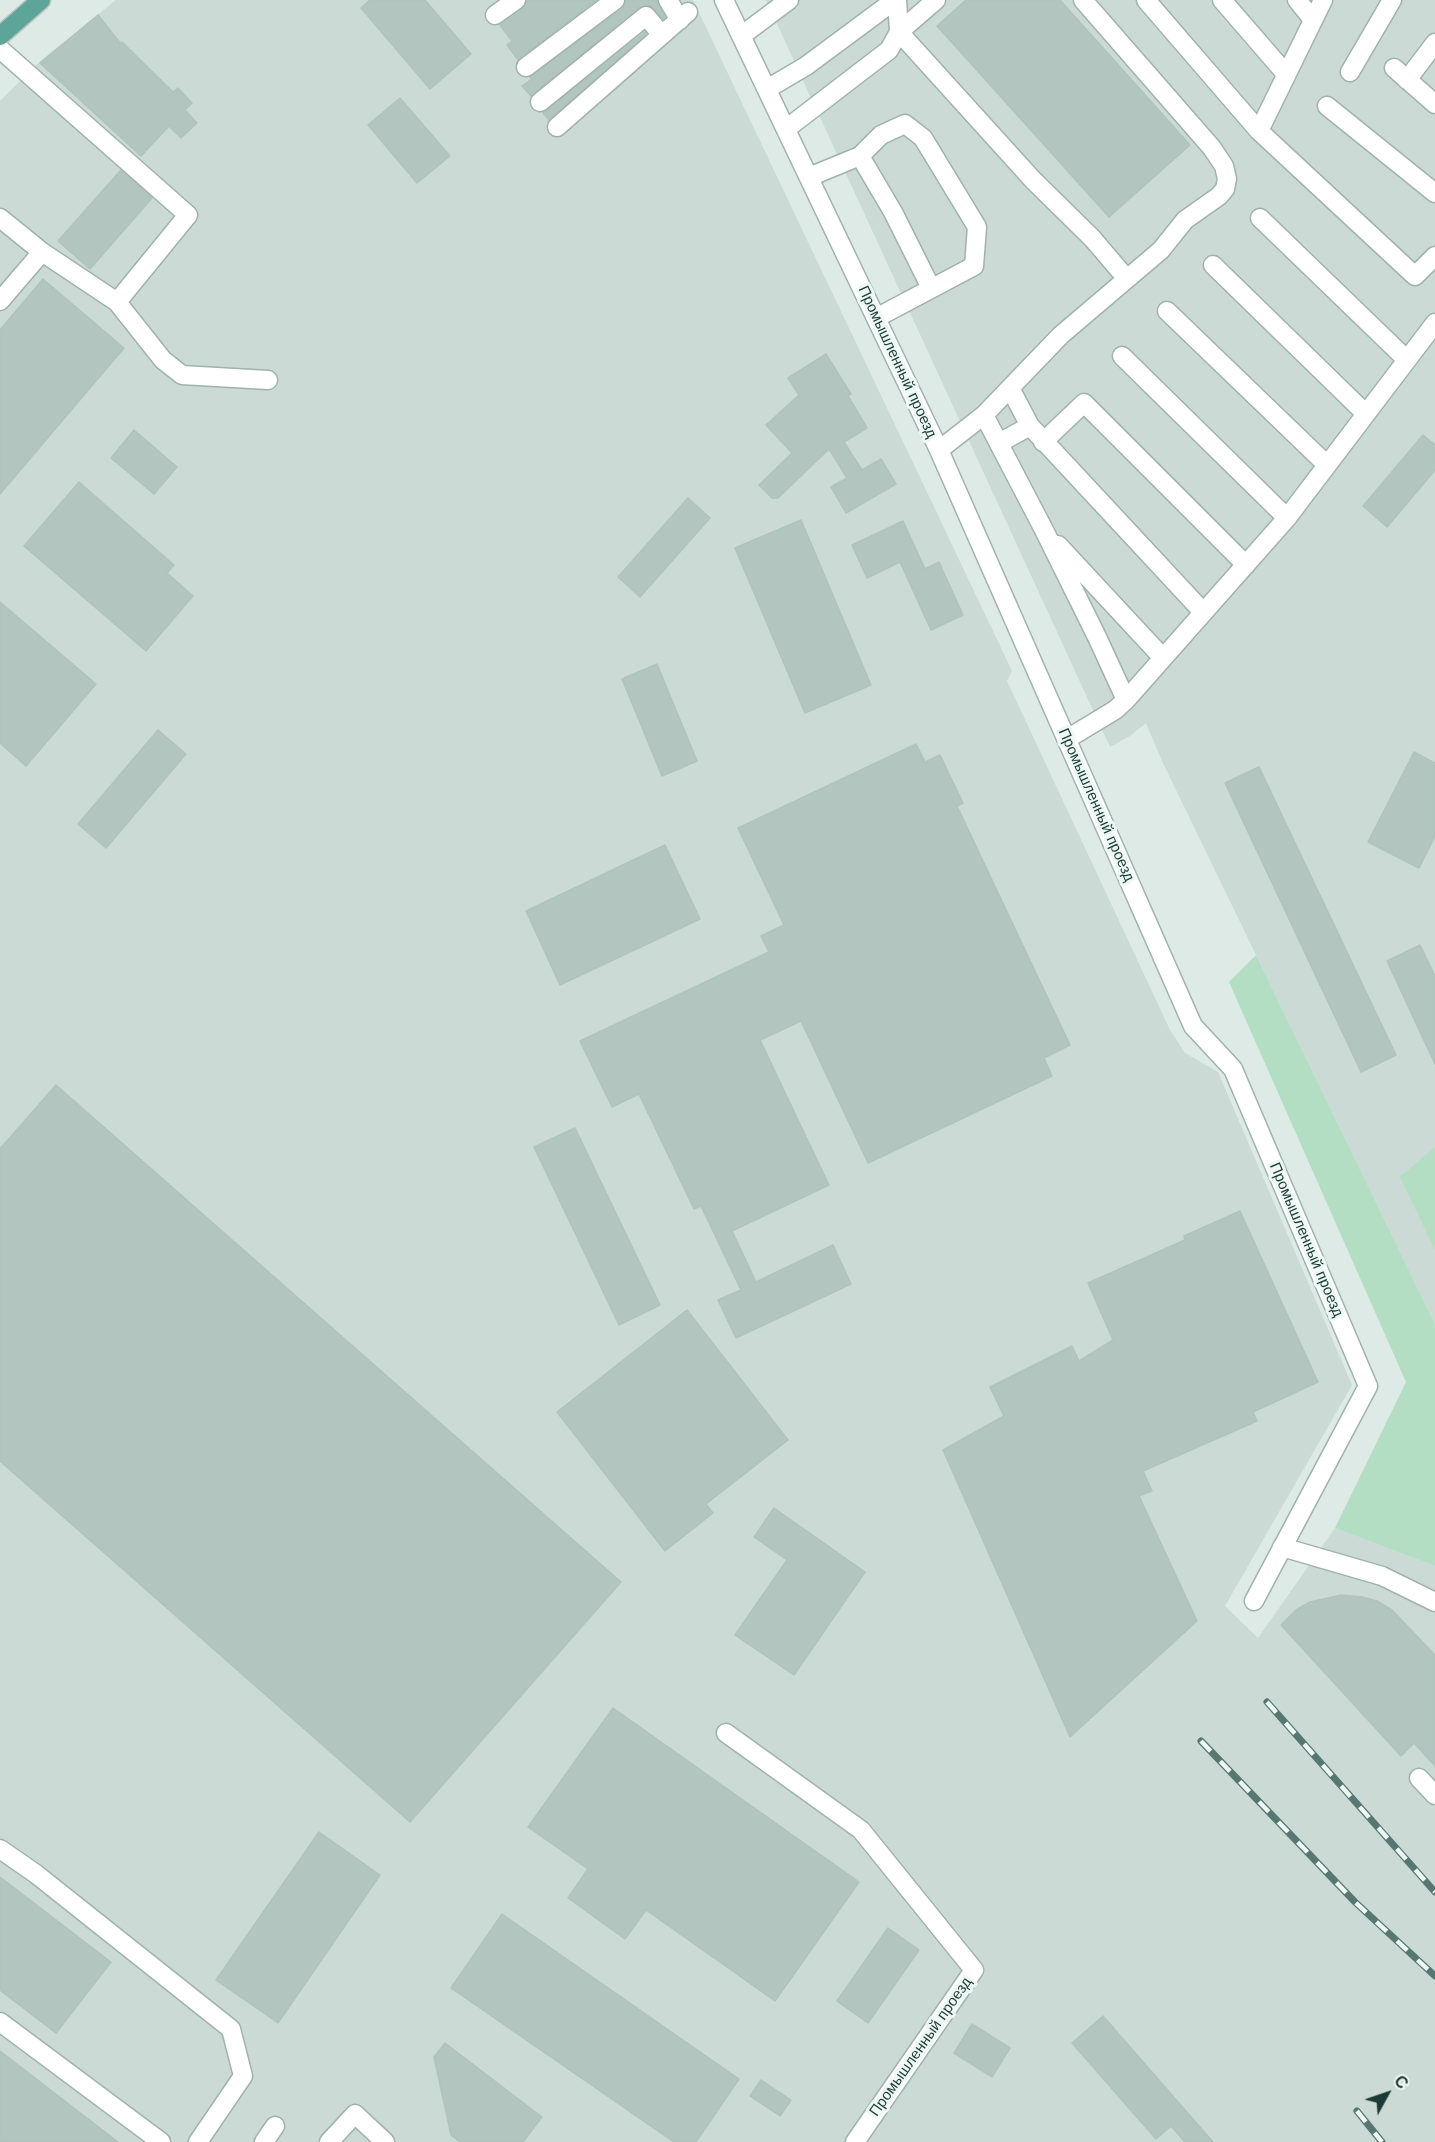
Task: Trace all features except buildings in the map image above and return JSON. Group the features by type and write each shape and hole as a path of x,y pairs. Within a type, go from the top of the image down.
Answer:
{"main road":[{"path":"0,36 41,0"}],"street":[{"path":"495,15 516,0"},
{"path":"526,68 615,0"},
{"path":"557,127 684,16 668,0"},
{"name":"Промышленный проезд","path":"724,0 939,450 1193,1026 1233,1069 1368,1386 1254,1601"},
{"path":"741,36 789,0"},
{"path":"896,0 899,32 1033,180 1092,238 1127,279"},
{"path":"766,89 806,66 896,0"},
{"path":"786,129 889,50 899,32 936,0"},
{"path":"939,450 984,415 1061,335 1161,250 1185,220 1219,196 1225,189 1227,178 1224,166 1212,148 1083,0"},
{"path":"1146,0 1258,130 1415,276 1435,256"},
{"path":"1222,0 1286,74"},
{"path":"1297,0 1314,20"},
{"path":"1258,130 1323,0"},
{"path":"1350,72 1392,0"},
{"path":"540,102 646,16 662,35"},
{"path":"1435,43 1401,74 1435,104"},
{"path":"0,49 188,215 117,302"},
{"path":"1327,106 1435,193"},
{"path":"809,177 860,156 881,135 905,124 923,138 977,227 974,266 876,318"},
{"path":"860,156 931,288"},
{"path":"1260,218 1407,360"},
{"path":"0,219 42,252 117,302 163,360 182,375 268,380"},
{"path":"0,300 42,252"},
{"path":"1213,266 1366,414"},
{"path":"1167,311 1327,465"},
{"path":"1067,739 1115,710 1126,700 1246,565 1287,518 1435,323"},
{"path":"1122,356 1287,518"},
{"path":"1010,388 1030,426 1043,442 1203,612"},
{"path":"1043,442 1084,403 1246,565"},
{"path":"984,415 1044,530 1126,700"},
{"path":"999,443 1030,426"},
{"path":"1044,530 1163,658"},
{"path":"1282,1547 1382,1576 1435,1602"},
{"name":"Промышленный проезд","path":"726,1733 861,1830 974,1970 855,2142"},
{"path":"1419,1778 1435,1795"},
{"path":"0,1849 36,1874 231,2029 243,2076 198,2142"},
{"path":"0,2022 160,2142"},
{"path":"328,2142 355,2115 385,2142"},
{"path":"264,2142 275,2126"}],"shaded area":[{"path":"116,0 693,0 1012,671 1007,681 1170,1030 1185,1053 1218,1072 1352,1385 1225,1606 1258,1638 1335,1528 1435,1566 1435,2142 0,2142 0,101 39,62"},
{"path":"766,0 1435,0 1435,1324 1161,759 1146,723 1130,736 1110,747"}],"green space":[{"path":"1256,955 1435,1324 1435,1566 1335,1528 1406,1382 1229,982"},
{"path":"1435,1147 1435,1250 1400,1177"}],"railway":[{"path":"1267,1702 1435,1892"},
{"path":"1201,1741 1355,1902 1435,1976"},
{"path":"1357,2111 1382,2142"}]}
